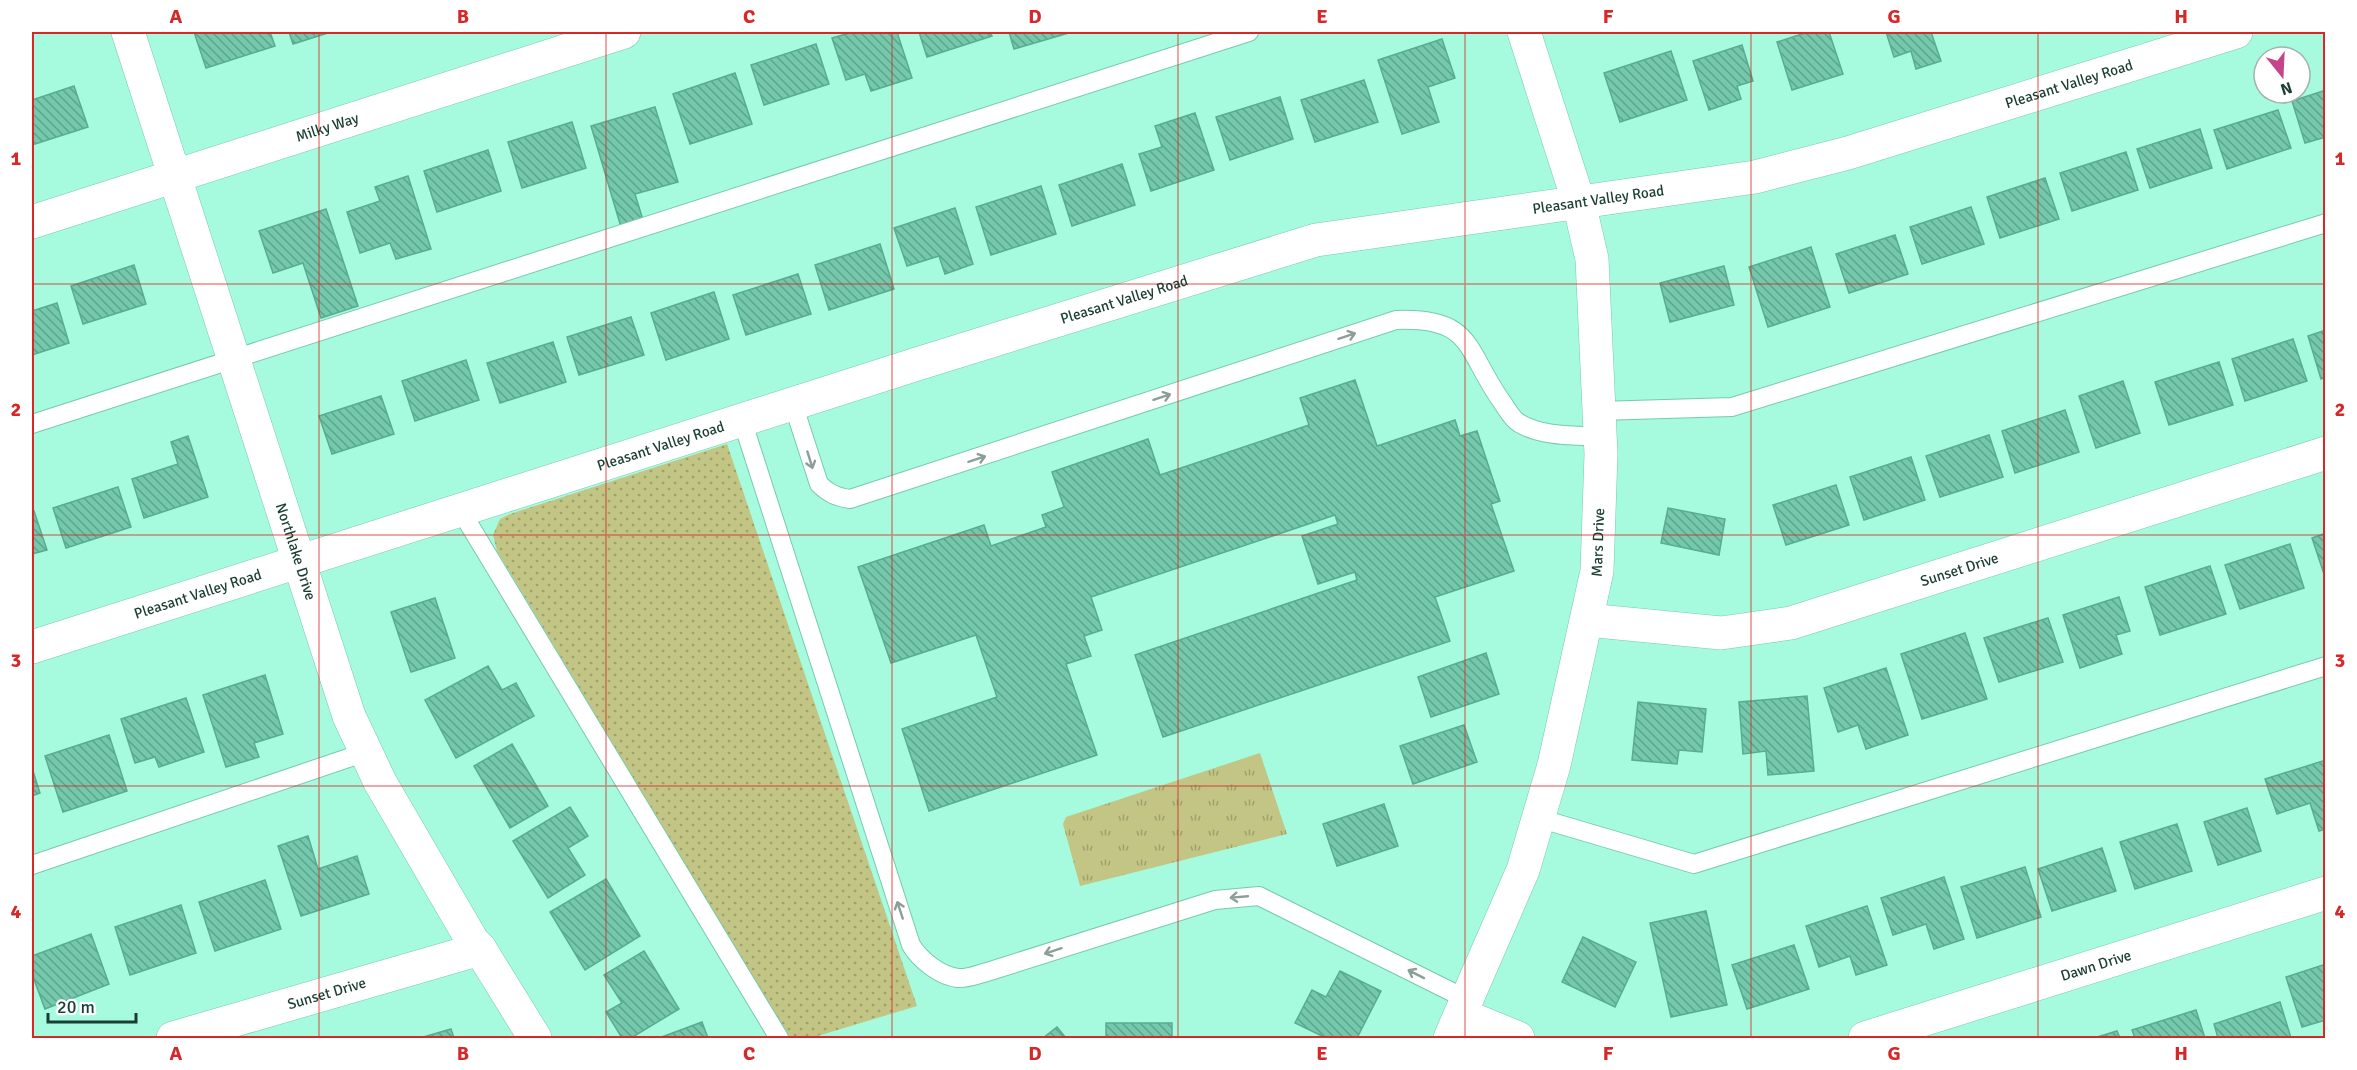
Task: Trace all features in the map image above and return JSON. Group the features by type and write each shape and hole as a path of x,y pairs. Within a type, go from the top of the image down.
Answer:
{"street":[{"name":"Northlake Drive","path":"128,32 349,716 380,782 473,942 480,949 535,1038"},
{"name":"Milky Way","path":"32,222 624,32"},
{"name":"Mars Drive","path":"1460,1018 1523,870 1539,818 1554,765 1597,571 1600,424 1592,259 1579,203 1524,32"},
{"name":"Pleasant Valley Road","path":"32,647 742,420 1316,240 1755,177 1848,153 2236,32"},
{"name":"Sunset Drive","path":"1587,620 1720,633 1791,623 2325,453"},
{"name":"Dawn Drive","path":"1864,1038 2325,893"},
{"name":"Sunset Drive","path":"174,1038 480,949"},
{"path":"1460,1018 1518,1038"}],"lane":[{"path":"32,424 1249,32"},
{"path":"793,404 819,484 838,498 850,499 1396,320 1421,319 1446,326 1466,339 1494,391 1516,422 1534,431 1600,424 1732,407 2325,223"},
{"path":"742,420 911,945 918,956 935,969 958,978 987,972 1215,900 1239,896 1259,896 1460,1018"},
{"path":"461,511 779,1038"},
{"path":"1539,818 1694,864 2325,666"},
{"path":"32,865 366,752"}],"green space":[{"path":"727,444 917,1006 811,1038 789,1038 497,551 493,535 500,519 510,514"},
{"path":"1260,753 1287,834 1080,886 1063,824 1066,817"}],"building":[{"path":"194,32 270,32 275,46 206,68"},
{"path":"289,32 331,32 293,44"},
{"path":"853,32 897,32 912,78 871,91 865,74 846,80 832,38"},
{"path":"919,32 990,32 992,36 927,57"},
{"path":"1009,32 1072,32 1014,49"},
{"path":"1808,32 1829,32 1843,74 1792,90 1777,42"},
{"path":"1886,32 1931,32 1941,61 1916,69 1911,51 1894,57"},
{"path":"1442,39 1455,78 1428,87 1439,122 1402,134 1378,60"},
{"path":"816,44 829,84 764,105 751,65"},
{"path":"1742,45 1753,81 1737,86 1741,99 1709,110 1693,61"},
{"path":"1671,51 1687,100 1620,122 1604,73"},
{"path":"735,73 752,124 690,144 673,94"},
{"path":"1364,80 1378,122 1315,142 1301,100"},
{"path":"74,86 88,127 32,145 32,100"},
{"path":"2326,90 2326,137 2305,143 2293,105 2312,105 2312,95"},
{"path":"1280,97 1293,139 1230,160 1216,117"},
{"path":"655,107 678,182 635,194 643,220 621,227 591,126"},
{"path":"2278,110 2291,148 2227,169 2214,130"},
{"path":"1195,113 1214,170 1151,191 1139,154 1162,147 1155,126"},
{"path":"572,122 586,168 522,188 508,142"},
{"path":"2200,129 2212,168 2150,188 2137,149"},
{"path":"488,150 501,191 437,212 424,171"},
{"path":"2126,152 2138,190 2072,211 2060,173"},
{"path":"1122,164 1135,205 1072,226 1059,185"},
{"path":"408,176 431,249 396,259 390,243 360,253 347,212 380,201 375,187"},
{"path":"2045,178 2059,219 2000,238 1987,197"},
{"path":"1041,186 1056,234 991,255 976,207"},
{"path":"1971,207 1984,244 1922,264 1910,227"},
{"path":"955,208 973,264 945,274 939,256 907,266 894,228"},
{"path":"326,209 358,306 321,318 303,263 273,273 259,231"},
{"path":"1895,235 1908,274 1849,293 1836,254"},
{"path":"880,244 894,289 829,310 815,265"},
{"path":"1811,247 1830,307 1768,327 1749,267"},
{"path":"134,265 146,304 83,324 71,286"},
{"path":"1724,266 1734,305 1670,322 1660,283"},
{"path":"798,274 811,314 746,335 733,295"},
{"path":"714,292 729,339 666,360 651,313"},
{"path":"57,303 69,343 32,355 32,311"},
{"path":"631,317 644,355 579,375 567,337"},
{"path":"2326,330 2326,377 2321,379 2308,336"},
{"path":"2293,339 2307,381 2245,401 2232,359"},
{"path":"553,342 566,382 500,403 487,363"},
{"path":"466,360 479,400 415,421 402,381"},
{"path":"2219,362 2233,405 2169,425 2155,382"},
{"path":"1355,380 1377,446 1455,420 1460,436 1477,431 1500,501 1491,504 1514,571 1435,597 1450,641 1163,737 1135,655 1357,580 1355,572 1318,584 1302,536 1338,524 1335,515 1091,597 1102,630 1084,636 1091,656 1066,664 1097,755 929,811 902,729 997,697 976,635 891,663 858,567 984,525 991,546 1046,527 1042,515 1064,507 1052,472 1148,439 1160,475 1309,425 1300,398"},
{"path":"2123,381 2140,433 2096,448 2079,396"},
{"path":"381,396 394,434 332,454 319,416"},
{"path":"2065,410 2079,452 2015,473 2002,431"},
{"path":"1989,435 2003,477 1940,497 1926,456"},
{"path":"188,436 208,497 144,518 132,479 178,464 171,442"},
{"path":"1911,457 1925,500 1864,520 1850,477"},
{"path":"1836,485 1849,525 1786,545 1773,505"},
{"path":"118,487 131,527 66,548 53,508"},
{"path":"1668,508 1725,519 1719,555 1661,543"},
{"path":"32,511 34,511 47,550 32,554"},
{"path":"2326,533 2326,580 2312,538"},
{"path":"2290,544 2304,588 2240,609 2225,565"},
{"path":"2210,566 2226,614 2160,635 2145,587"},
{"path":"2119,597 2130,631 2116,635 2122,654 2080,668 2063,615"},
{"path":"435,598 455,658 411,672 391,612"},
{"path":"2048,618 2063,662 1999,682 1984,638"},
{"path":"1965,633 1987,699 1922,719 1901,654"},
{"path":"1486,653 1499,694 1431,717 1418,677"},
{"path":"488,666 502,690 516,683 534,716 456,758 425,700"},
{"path":"1886,668 1908,735 1866,749 1858,725 1838,732 1824,688"},
{"path":"265,675 283,734 254,743 259,757 226,767 203,695"},
{"path":"1807,696 1814,771 1768,775 1766,751 1743,754 1739,702"},
{"path":"186,698 204,752 159,767 155,757 135,763 121,719"},
{"path":"1638,702 1706,709 1702,752 1679,750 1677,764 1632,760"},
{"path":"1464,725 1477,762 1413,784 1400,746"},
{"path":"109,735 127,791 63,812 45,756"},
{"path":"512,744 548,806 510,828 474,766"},
{"path":"2326,760 2326,829 2319,831 2310,803 2277,814 2265,779"},
{"path":"32,768 40,793 32,796"},
{"path":"1384,804 1398,846 1337,866 1323,824"},
{"path":"570,807 588,836 568,848 585,875 548,898 513,841"},
{"path":"2247,808 2261,851 2218,865 2204,822"},
{"path":"2177,824 2192,871 2135,889 2120,842"},
{"path":"308,836 318,869 357,856 369,894 301,916 278,846"},
{"path":"2102,848 2116,891 2052,911 2038,869"},
{"path":"2025,867 2041,917 1977,938 1961,887"},
{"path":"1944,877 1964,939 1934,949 1926,924 1893,935 1881,898"},
{"path":"606,879 640,936 585,970 550,912"},
{"path":"265,880 281,929 215,951 199,902"},
{"path":"181,905 196,953 130,975 115,927"},
{"path":"1867,906 1887,965 1856,975 1850,956 1819,967 1806,926"},
{"path":"1706,911 1727,1005 1671,1017 1650,923"},
{"path":"91,934 109,984 45,1009 32,974 32,956"},
{"path":"1583,937 1636,962 1615,1007 1562,982"},
{"path":"1794,945 1809,989 1747,1009 1732,965"},
{"path":"644,951 679,1009 631,1038 622,1038 606,1012 622,1003 604,975"},
{"path":"2326,964 2326,1020 2302,1027 2286,977"},
{"path":"1340,971 1381,991 1357,1038 1326,1038 1295,1023 1312,990 1326,997"},
{"path":"2280,1002 2291,1038 2218,1038 2214,1024"},
{"path":"2196,1010 2205,1038 2135,1038 2132,1030"},
{"path":"702,1022 708,1038 659,1038"},
{"path":"1106,1023 1172,1023 1172,1038 1106,1038"},
{"path":"1057,1027 1066,1038 1043,1038"},
{"path":"451,1029 454,1038 420,1038"},
{"path":"2117,1031 2120,1038 2094,1038"}]}
